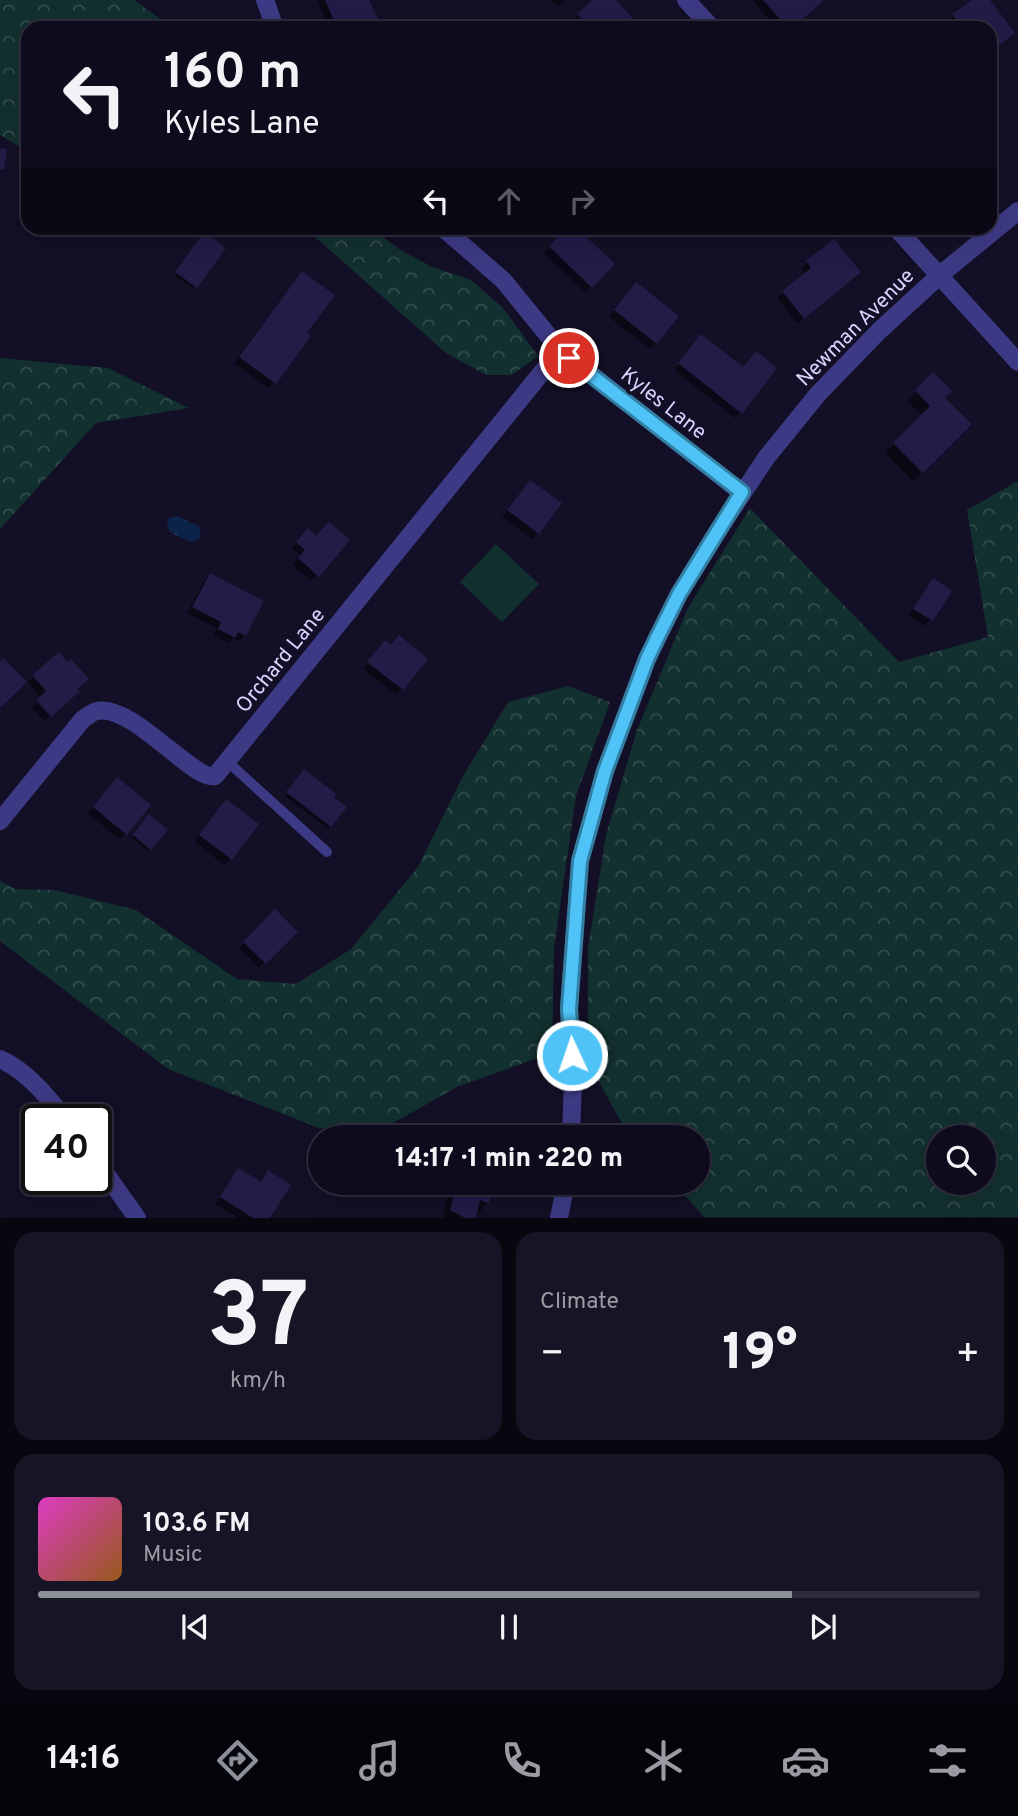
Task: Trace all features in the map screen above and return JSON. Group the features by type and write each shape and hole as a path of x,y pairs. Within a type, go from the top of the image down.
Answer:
{"street":[{"path":"265,0 272,21"},
{"path":"686,0 706,21"},
{"name":"Newman Avenue","path":"997,228 1018,211"},
{"name":"Kyles Lane","path":"451,235 503,280 560,350 742,492"},
{"path":"903,235 1018,362"},
{"name":"Newman Avenue","path":"571,1125 573,1077 569,1009 580,861 605,771 647,659 679,594 766,458 818,394 879,331 989,235"},
{"name":"Orchard Lane","path":"0,821 82,719 96,711 111,711 162,742 204,776 215,776 560,350"},
{"path":"0,1059 28,1078 53,1104"},
{"path":"112,1182 137,1217"},
{"path":"559,1217 564,1195"}],"lane":[{"path":"228,762 327,852"}],"green space":[{"path":"0,0 134,0 163,21 21,21 21,148 0,135"},
{"path":"313,235 381,235 399,249 432,267 471,280 503,308 538,356 512,375 486,375 446,353"},
{"path":"0,358 108,368 189,408 96,423 0,529"},
{"path":"1018,481 1018,1217 704,1217 685,1195 710,1195 710,1125 624,1125 588,1062 588,948 606,835 637,730 688,608 750,508 899,662 988,637 967,510"},
{"path":"496,544 539,584 502,622 460,582"},
{"path":"568,686 610,702 576,796 554,948 552,1053 457,1087 390,1125 311,1125 168,1069 0,941 0,881 15,889 55,890 136,910 237,979 296,984 351,949 418,867 463,776 508,702"}],"water":[{"path":"177,516 198,526 201,530 199,539 191,542 170,531 168,519"}],"building":[{"path":"325,0 369,0 378,19 374,21 334,21"},
{"path":"592,0 616,0 635,21 584,21 577,14"},
{"path":"763,0 824,0 801,21 782,21"},
{"path":"972,0 990,0 1015,33 997,47 997,21 957,21 952,14"},
{"path":"0,148 7,149 4,170 0,169"},
{"path":"202,235 208,235 226,248 197,288 175,272"},
{"path":"560,235 584,235 615,264 592,288 549,246"},
{"path":"834,239 861,272 804,319 782,291 811,268 806,261"},
{"path":"302,271 335,295 307,333 311,336 276,384 239,357"},
{"path":"636,282 679,316 657,344 614,310"},
{"path":"701,334 743,367 756,351 777,368 742,414 678,363"},
{"path":"933,372 952,391 945,398 972,424 923,473 893,443 930,406 915,390"},
{"path":"530,480 562,503 539,534 507,510"},
{"path":"329,522 350,540 319,577 298,558 305,550 296,542 308,528 316,536"},
{"path":"210,573 264,601 246,636 238,632 235,638 218,629 221,622 192,607"},
{"path":"933,578 952,591 933,621 913,609"},
{"path":"399,635 428,659 403,690 367,662 385,640 391,645"},
{"path":"59,652 67,662 71,659 89,679 77,689 80,691 51,717 36,700 46,691 32,675"},
{"path":"3,658 27,682 0,708 0,662"},
{"path":"304,769 336,794 334,797 347,807 331,827 286,792"},
{"path":"117,777 151,805 127,835 93,807"},
{"path":"226,799 259,824 232,860 199,835"},
{"path":"149,814 168,830 151,850 133,835"},
{"path":"275,909 298,932 266,964 243,942"},
{"path":"238,1168 261,1182 268,1170 291,1185 270,1218 253,1218 220,1197"},
{"path":"453,1195 491,1195 489,1204 480,1200 476,1218 465,1218 450,1210"}],"route":[{"path":"569,358 742,492 679,594 657,638 605,771 580,861 569,1009 572,1055"}]}
